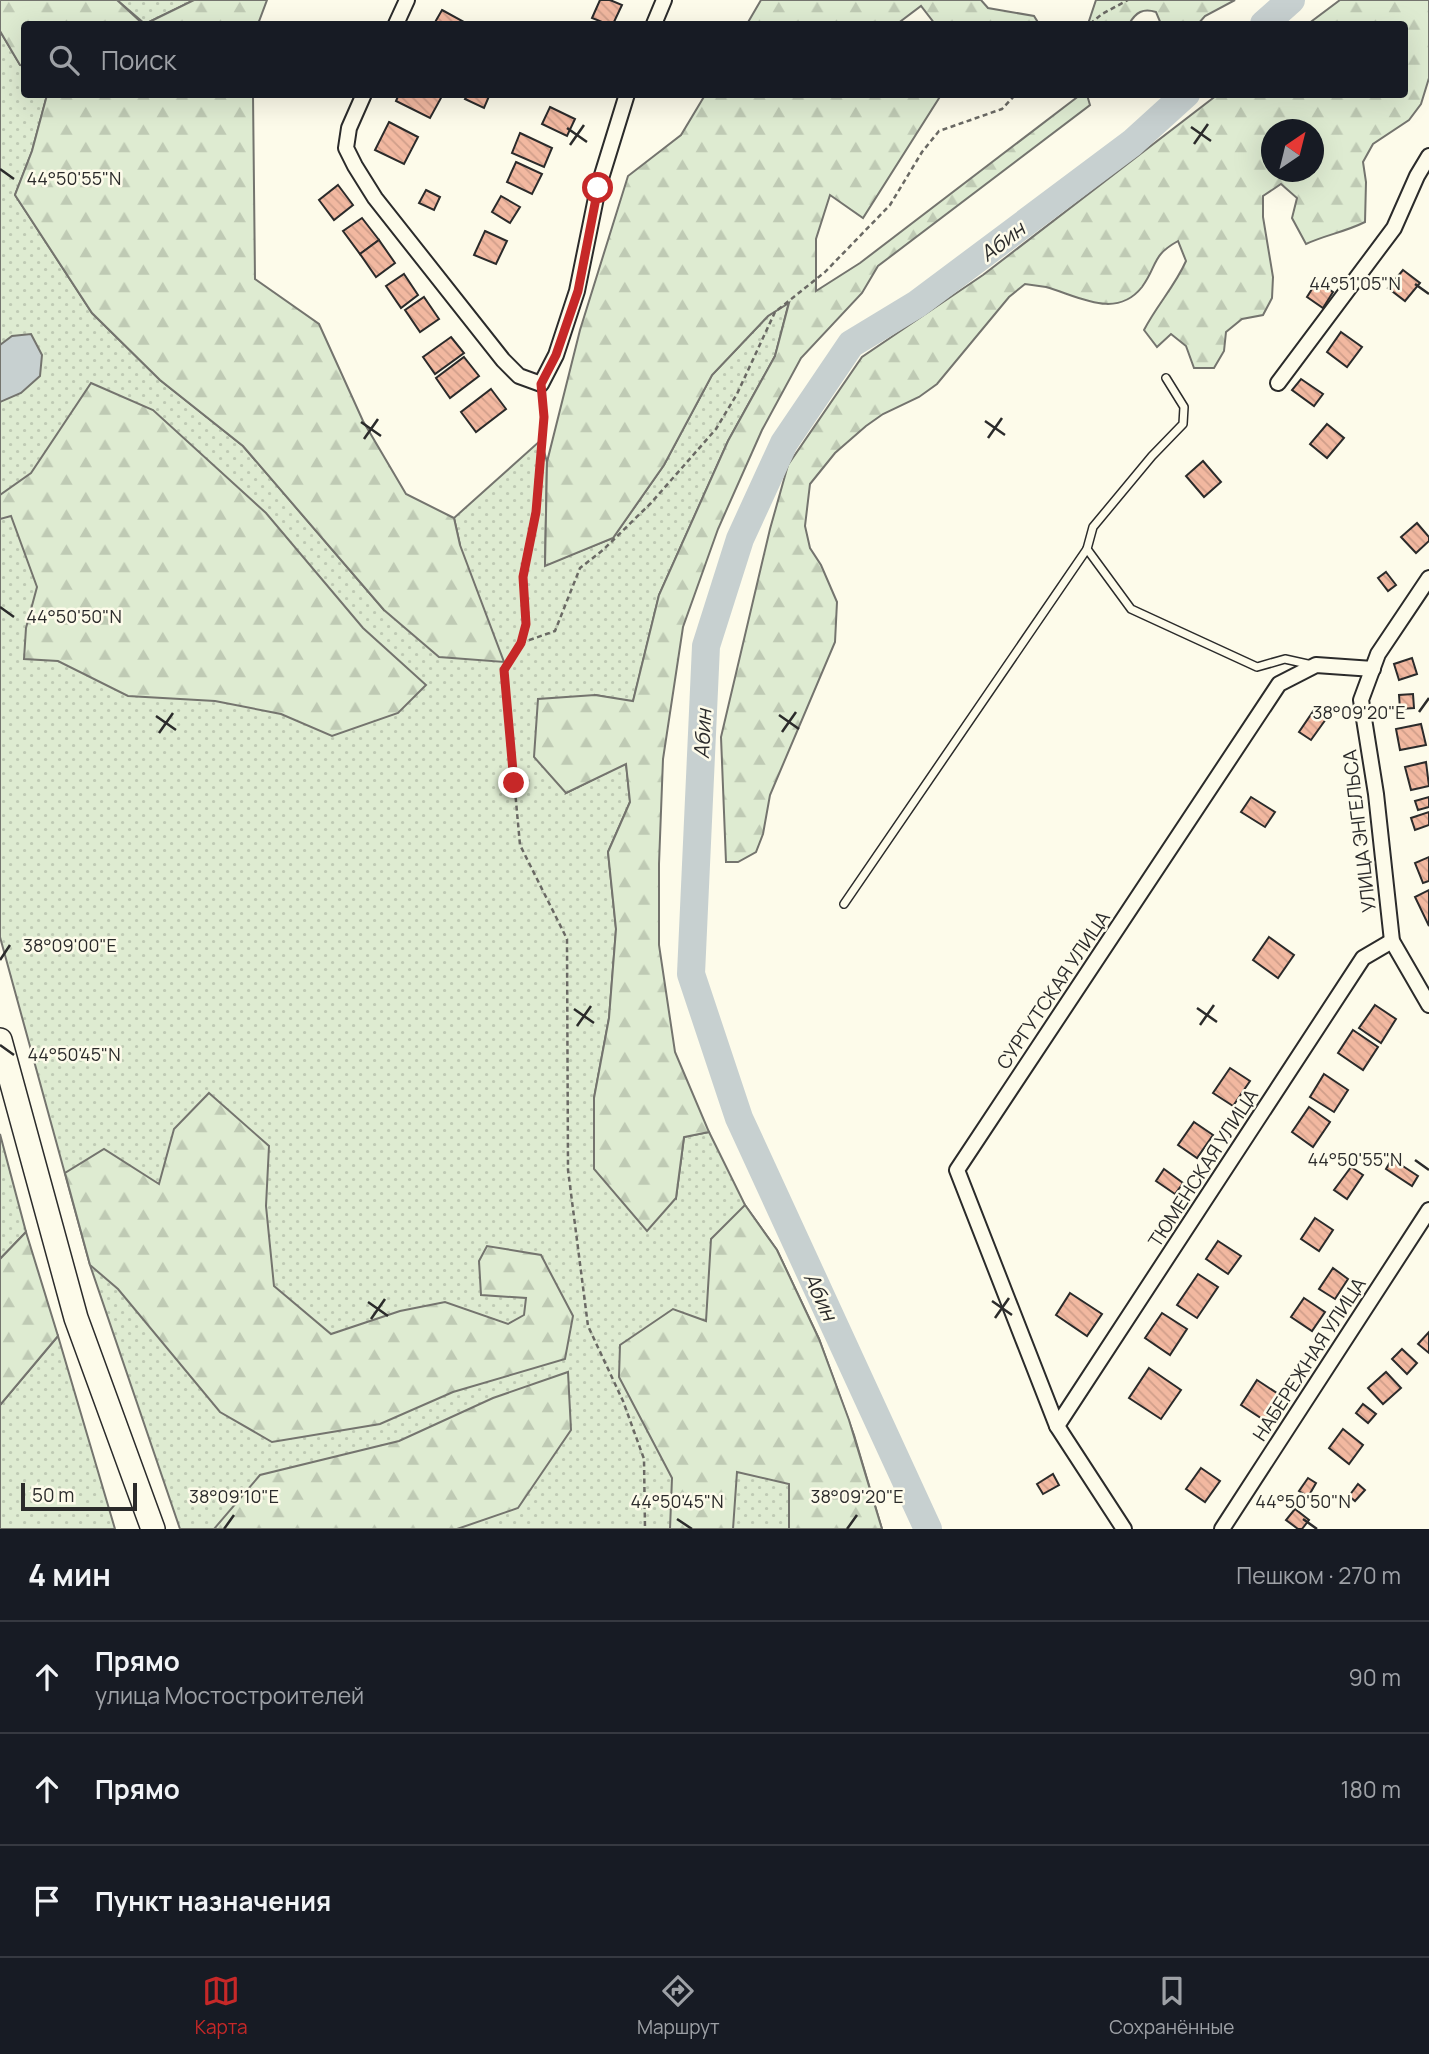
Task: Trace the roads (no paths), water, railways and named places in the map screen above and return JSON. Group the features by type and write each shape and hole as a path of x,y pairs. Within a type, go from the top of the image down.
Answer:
{"highway":[{"path":"0,1040 76,1318 153,1529"}],"street":[{"path":"397,21 407,0"},
{"path":"655,21 664,0"},
{"path":"362,98 349,128 346,148 355,166 383,208 479,331 519,376 541,384 556,355 578,291 598,188 626,98"},
{"path":"1278,383 1394,228 1429,156"},
{"name":"УЛИЦА ЭНГЕЛЬСА","path":"1429,578 1378,654 1361,700 1376,794 1392,941 1429,1005"},
{"path":"1317,665 1373,669"},
{"name":"СУРГУТСКАЯ УЛИЦА","path":"1057,1426 957,1170 1279,684 1317,665"},
{"name":"ТЮМЕНСКАЯ УЛИЦА","path":"1057,1426 1363,958 1392,941"},
{"name":"НАБЕРЕЖНАЯ УЛИЦА","path":"1222,1529 1429,1210"},
{"path":"1057,1426 1124,1529"}],"lane":[{"path":"844,904 1087,549 1093,527 1152,456 1183,424 1184,407 1166,378"},
{"path":"1087,549 1131,609 1257,667 1285,659 1317,665"}],"waterway":[{"name":"Абин","path":"1267,21 1291,0"},
{"name":"Абин","path":"928,1529 739,1118 691,974 706,646 740,539 784,443 851,344 917,304 1132,143 1182,98"}]}
